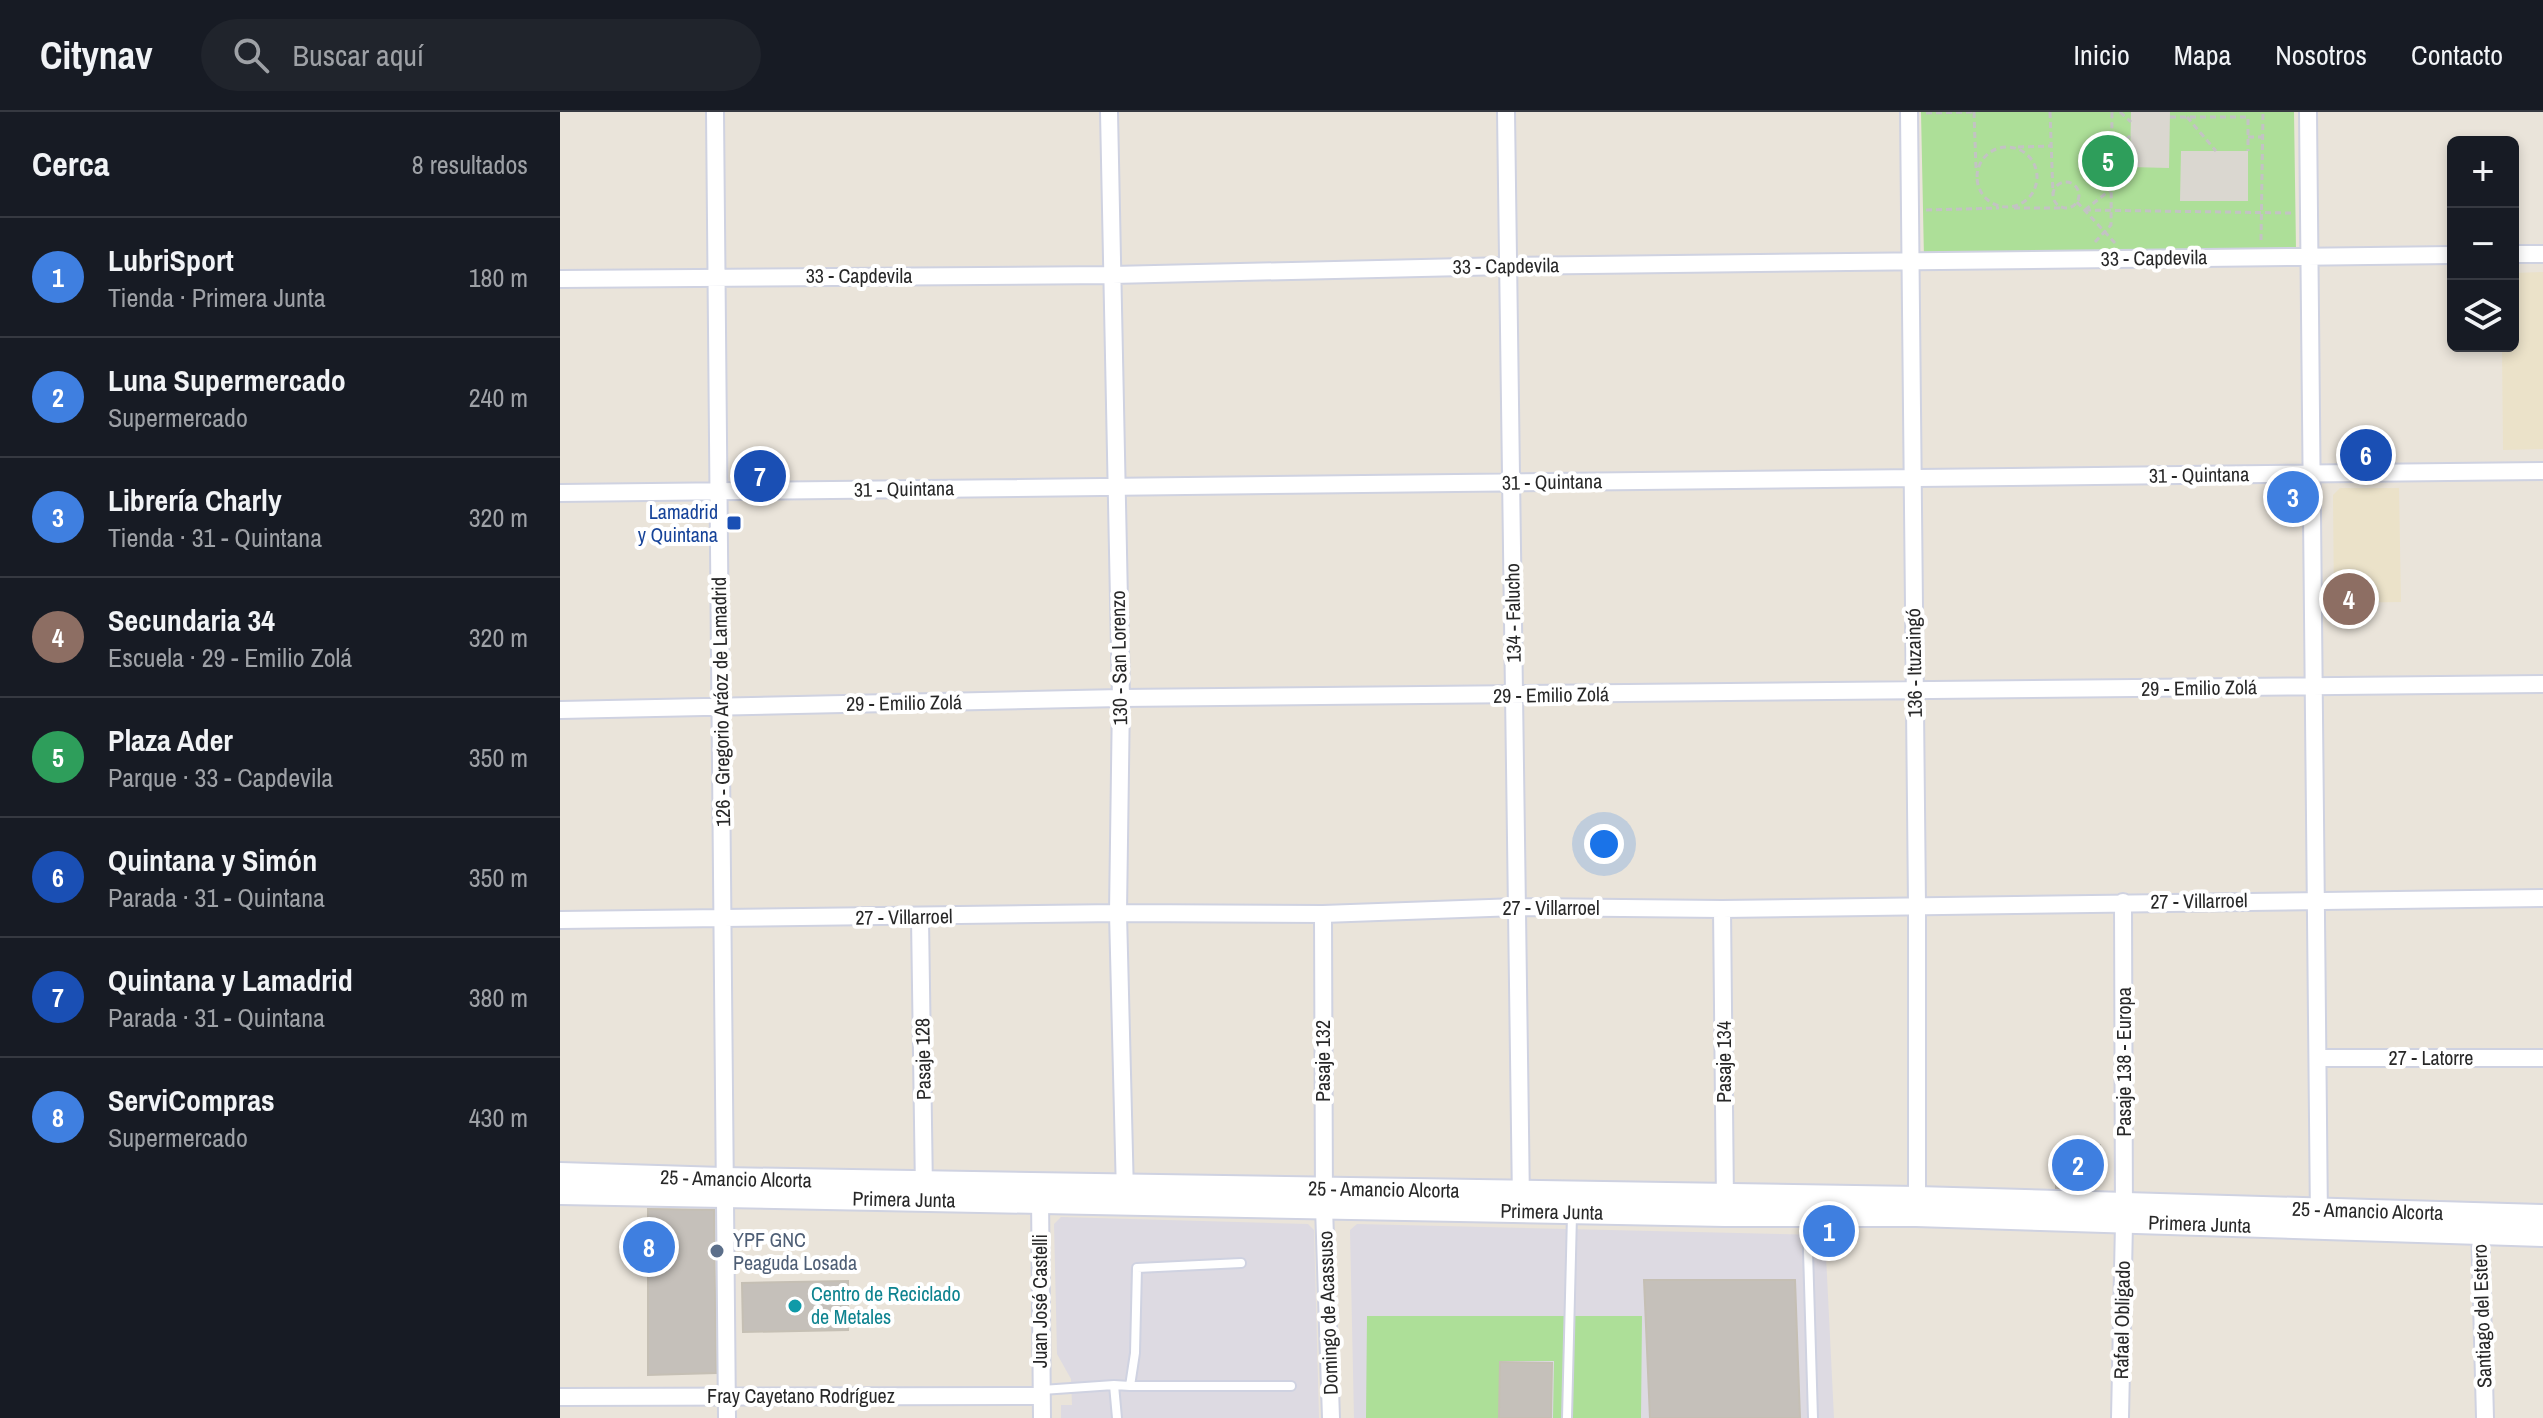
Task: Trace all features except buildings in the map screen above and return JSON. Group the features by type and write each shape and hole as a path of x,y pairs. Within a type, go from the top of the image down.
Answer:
{"main road":[{"name":"25 - Amancio Alcorta","path":"560,1174 723,1188"},
{"name":"Primera Junta","path":"560,1193 723,1188 1324,1198 1521,1202 1572,1212 1725,1206 1807,1216 1916,1207"},
{"name":"25 - Amancio Alcorta","path":"1521,1202 1916,1207 2319,1221"},
{"path":"2319,1221 2480,1224 2543,1216"},
{"path":"2480,1224 2543,1235"}],"street":[{"name":"126 - Gregorio Aráoz de Lamadrid","path":"715,112 727,1418"},
{"name":"130 - San Lorenzo","path":"1109,112 1121,698 1118,913 1125,1195"},
{"name":"134 - Falucho","path":"1506,112 1521,1202"},
{"path":"2308,112 2319,1221"},
{"name":"136 - Ituzaingó","path":"1909,113 1917,905 1916,1207"},
{"path":"2519,254 2543,254"},
{"name":"33 - Capdevila","path":"560,279 1112,275 1508,266 2447,255"},
{"name":"31 - Quintana","path":"560,493 2543,471"},
{"name":"29 - Emilio Zolá","path":"560,710 1121,698 2543,684"},
{"name":"27 - Villarroel","path":"560,920 920,918 1118,913 1323,914 1517,907 1722,909 2543,898"},
{"name":"Pasaje 138 - Europa","path":"2123,902 2124,1214"},
{"name":"Pasaje 134","path":"1722,909 1725,1206"},
{"name":"Pasaje 132","path":"1323,914 1324,1198"},
{"name":"Pasaje 128","path":"920,918 924,1192"},
{"name":"27 - Latorre","path":"2319,1058 2543,1058"},
{"name":"Juan José Castelli","path":"1040,1194 1042,1418"},
{"name":"Domingo de Acassuso","path":"1324,1198 1331,1418"},
{"name":"Rafael Obligado","path":"2120,1418 2124,1214"},
{"name":"Santiago del Estero","path":"2480,1224 2485,1418"},
{"name":"Fray Cayetano Rodríguez","path":"560,1397 1041,1393"}],"lane":[{"path":"1567,1418 1572,1212"},
{"path":"1807,1216 1813,1418"},
{"path":"1130,1386 1135,1353 1137,1268 1241,1263"},
{"path":"1041,1393 1114,1385 1291,1386"},
{"path":"1114,1385 1117,1418"}],"path":[{"path":"1909,113 1974,112 1976,177 1983,196 1990,203 2009,208 2027,200 2034,192 2037,172 2028,155 2010,147"},
{"path":"2050,112 2053,195 2058,206 2067,208"},
{"path":"2090,247 2111,225 2112,112"},
{"path":"2120,112 2131,122"},
{"path":"2261,251 2263,112"},
{"path":"2170,117 2248,117 2248,151"},
{"path":"2187,117 2216,151"},
{"path":"2111,151 2130,136"},
{"path":"2248,137 2262,137"},
{"path":"1976,177 1983,158 2000,148 2051,146"},
{"path":"2053,195 2059,185 2071,184 2077,189 2077,202 2115,242"},
{"path":"2085,210 2111,189"},
{"path":"1923,210 2067,208 2077,202"},
{"path":"2085,210 2293,213"}],"shaded area":[{"path":"2131,112 2170,112 2169,168 2130,167"},
{"path":"2181,151 2248,151 2248,201 2180,201"},
{"path":"2543,272 2543,449 2503,450 2502,352 2519,352 2519,273"},
{"path":"2340,488 2399,488 2401,602 2334,603 2333,495"},
{"path":"1061,1217 1308,1224 1314,1230 1319,1418 1061,1418 1061,1405 1072,1405 1071,1379 1057,1354 1054,1224"},
{"path":"1357,1224 1825,1235 1834,1418 1354,1418 1350,1230"}],"green space":[{"path":"1921,112 2294,112 2296,250 1924,259"},
{"path":"1367,1316 1642,1316 1641,1418 1553,1418 1554,1361 1500,1361 1499,1418 1366,1418"}],"place":[{"name":"Plaza Ader","path":"2108,161"},
{"name":"Quintana y Simón","path":"2366,455"},
{"name":"Quintana y Lamadrid","path":"760,476"},
{"name":"Librería Charly","path":"2293,497"},
{"name":"Lamadrid y Quintana","path":"734,523"},
{"name":"Secundaria 34","path":"2349,599"},
{"name":"Luna Supermercado","path":"2078,1165"},
{"name":"LubriSport","path":"1829,1231"},
{"name":"ServiCompras","path":"649,1247"},
{"name":"YPF GNC Peaguda Losada","path":"717,1251"},
{"name":"Centro de Reciclado de Metales","path":"795,1306"}]}
